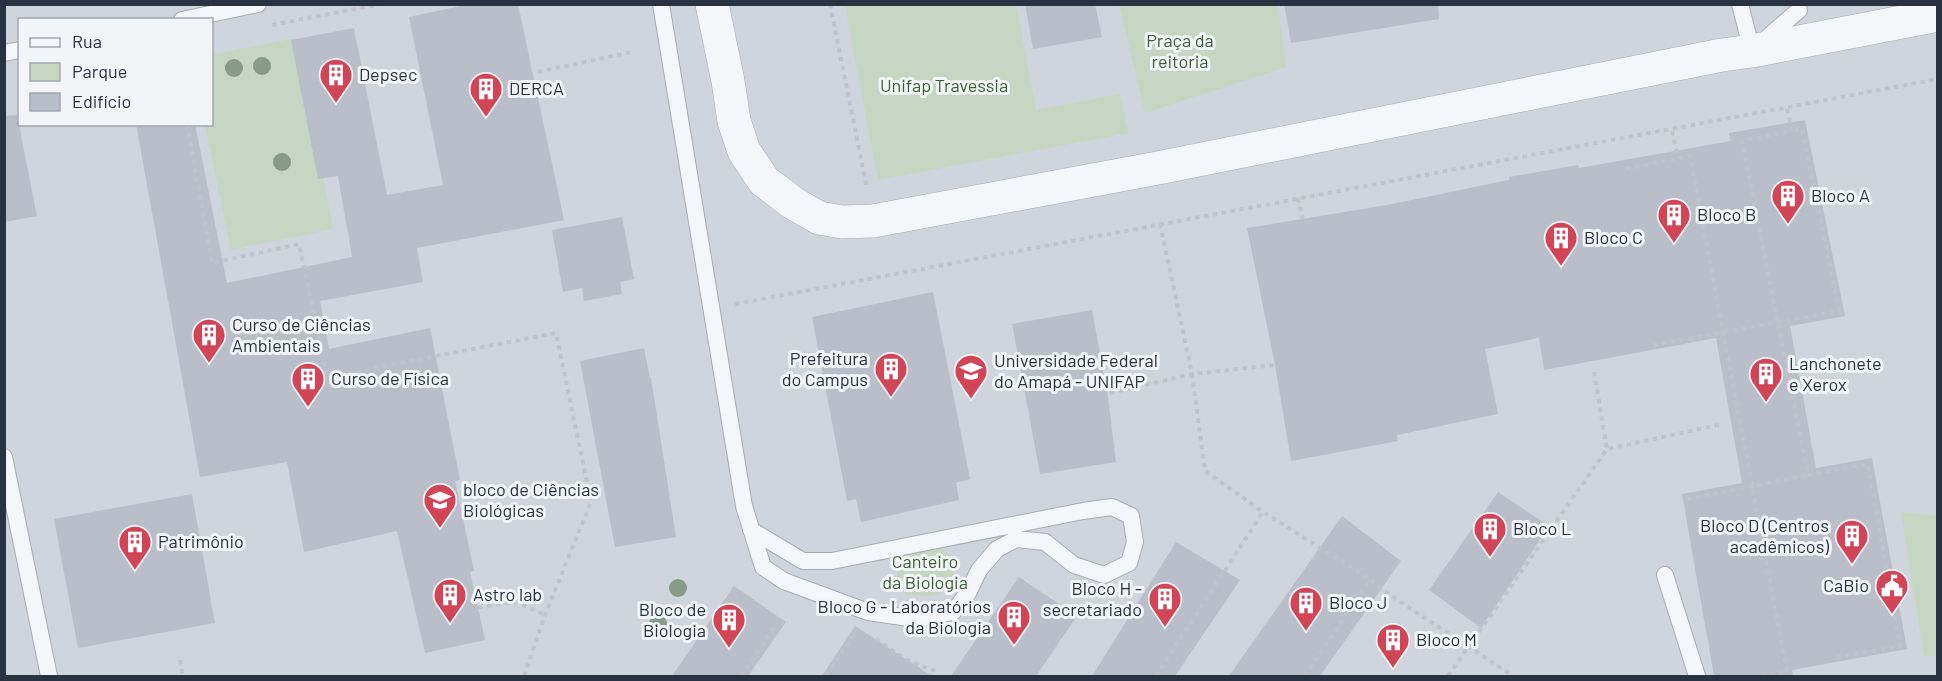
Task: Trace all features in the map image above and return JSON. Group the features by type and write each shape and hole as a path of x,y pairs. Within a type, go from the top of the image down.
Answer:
{"street":[{"path":"712,4 734,121 744,151 764,181 792,203 819,218 842,222 873,221 1158,168 1722,55 1938,15"}],"lane":[{"path":"192,18 258,4"},
{"path":"661,4 744,506 751,530 763,567 784,581 868,612 916,619 952,612 968,593 979,570 997,549 1016,539 1045,542 1074,565 1104,575 1129,563 1135,542 1131,516 1112,507 971,532 832,561 803,561 751,530"},
{"path":"1740,4 1752,51 1799,10"},
{"path":"5,466 49,676"},
{"path":"1665,575 1696,676"}],"path":[{"path":"268,26 381,4"},
{"path":"830,4 873,221"},
{"path":"538,72 631,52"},
{"path":"1513,676 1381,589 1370,579 1263,512 1205,471 1192,374 1160,224 1938,80"},
{"path":"1787,109 1792,131"},
{"path":"187,126 212,263 299,244 327,377 556,333 591,502 545,615 525,676"},
{"path":"1653,345 1723,331 1777,322 1839,311 1802,129 1742,141 1777,322 1808,475"},
{"path":"1672,131 1678,159"},
{"path":"1626,169 1690,156 1787,672 1761,676"},
{"path":"1298,198 1303,220"},
{"path":"1110,393 1192,374 1275,365"},
{"path":"1594,372 1607,449"},
{"path":"1448,676 1607,449 1719,425"},
{"path":"1687,499 1868,464 1900,646 1832,658"},
{"path":"1156,676 1263,512"},
{"path":"1305,676 1370,579"},
{"path":"478,607 516,602 545,615"},
{"path":"741,676 777,623"},
{"path":"826,676 857,627"},
{"path":"867,634 907,660 935,671 932,676"},
{"path":"180,660 183,676"}],"shaded area":[{"name":"Universidade Federal do Amapá - UNIFAP","path":"4,5 1937,5 1937,676 5,676"}],"green space":[{"name":"Unifap Travessia","path":"845,5 1016,5 1036,110 1120,94 1128,133 878,180"},
{"name":"Praça da reitoria","path":"1119,5 1278,5 1286,67 1145,113"},
{"path":"296,38 333,229 231,250 205,126 213,126 213,56"},
{"path":"1901,512 1937,516 1937,656 1924,655"},
{"name":"Canteiro da Biologia","path":"938,547 948,553 953,560 953,578 950,585 938,594 930,596 905,594 899,583 898,574 899,564 905,554"}],"building":[{"path":"470,4 518,4 564,220 417,248 423,282 320,301 329,349 430,328 460,480 455,481 474,571 470,572 485,640 425,653 397,531 304,552 287,462 200,477 136,126 195,126 227,283 352,257 338,176 318,179 291,40 354,28 387,195 443,185 409,17"},
{"path":"1025,4 1095,4 1102,37 1033,49"},
{"path":"1284,4 1438,4 1439,19 1291,43"},
{"path":"17,115 37,216 4,222 4,116"},
{"path":"1805,120 1845,316 1790,326 1816,468 1872,458 1907,649 1792,670 1793,676 1714,676 1682,494 1742,483 1716,338 1544,370 1539,338 1485,349 1498,414 1397,435 1398,441 1291,461 1275,365 1247,228 1387,205 1509,180 1509,177 1578,165 1579,168 1731,141 1729,133"},
{"path":"622,217 634,279 620,282 622,294 584,301 582,288 563,292 552,230"},
{"name":"Prefeitura do Campus","path":"933,292 970,479 956,483 959,500 861,522 856,499 847,501 812,317"},
{"path":"1092,310 1108,397 1116,462 1040,474 1012,324"},
{"path":"644,348 651,378 676,537 615,547 580,361"},
{"name":"Bloco L","path":"1498,492 1549,526 1481,628 1429,590"},
{"name":"Patrimônio","path":"192,494 215,623 78,648 54,519"},
{"name":"Bloco J","path":"1342,516 1401,561 1320,676 1229,676"},
{"name":"Bloco H - secretariado","path":"1176,542 1240,580 1175,676 1092,676"},
{"name":"Bloco G - Laboratórios da Biologia","path":"1019,577 1077,616 1036,676 951,676"},
{"name":"Bloco de Biologia","path":"734,586 786,622 748,676 672,676"},
{"path":"855,626 932,676 822,676"}],"place":[{"name":"Depsec","path":"336,104"},
{"name":"DERCA","path":"486,118"},
{"name":"Bloco A","path":"1788,225"},
{"name":"Bloco B","path":"1674,244"},
{"name":"Bloco C","path":"1561,267"},
{"name":"Curso de Ciências Ambientais","path":"209,364"},
{"name":"Prefeitura do Campus","path":"891,398"},
{"name":"Universidade Federal do Amapá - UNIFAP","path":"971,400"},
{"name":"Lanchonete e Xerox","path":"1766,403"},
{"name":"Curso de Física","path":"308,408"},
{"name":"bloco de Ciências Biológicas","path":"440,529"},
{"name":"Bloco L","path":"1490,558"},
{"name":"Bloco D (Centros acadêmicos)","path":"1852,565"},
{"name":"Patrimônio","path":"135,571"},
{"name":"CaBio","path":"1892,615"},
{"name":"Astro lab","path":"450,624"},
{"name":"Bloco H - secretariado","path":"1165,628"},
{"name":"Bloco J","path":"1306,632"},
{"name":"Bloco G - Laboratórios da Biologia","path":"1014,646"},
{"name":"Bloco de Biologia","path":"729,649"},
{"name":"Bloco M","path":"1393,669"}]}
